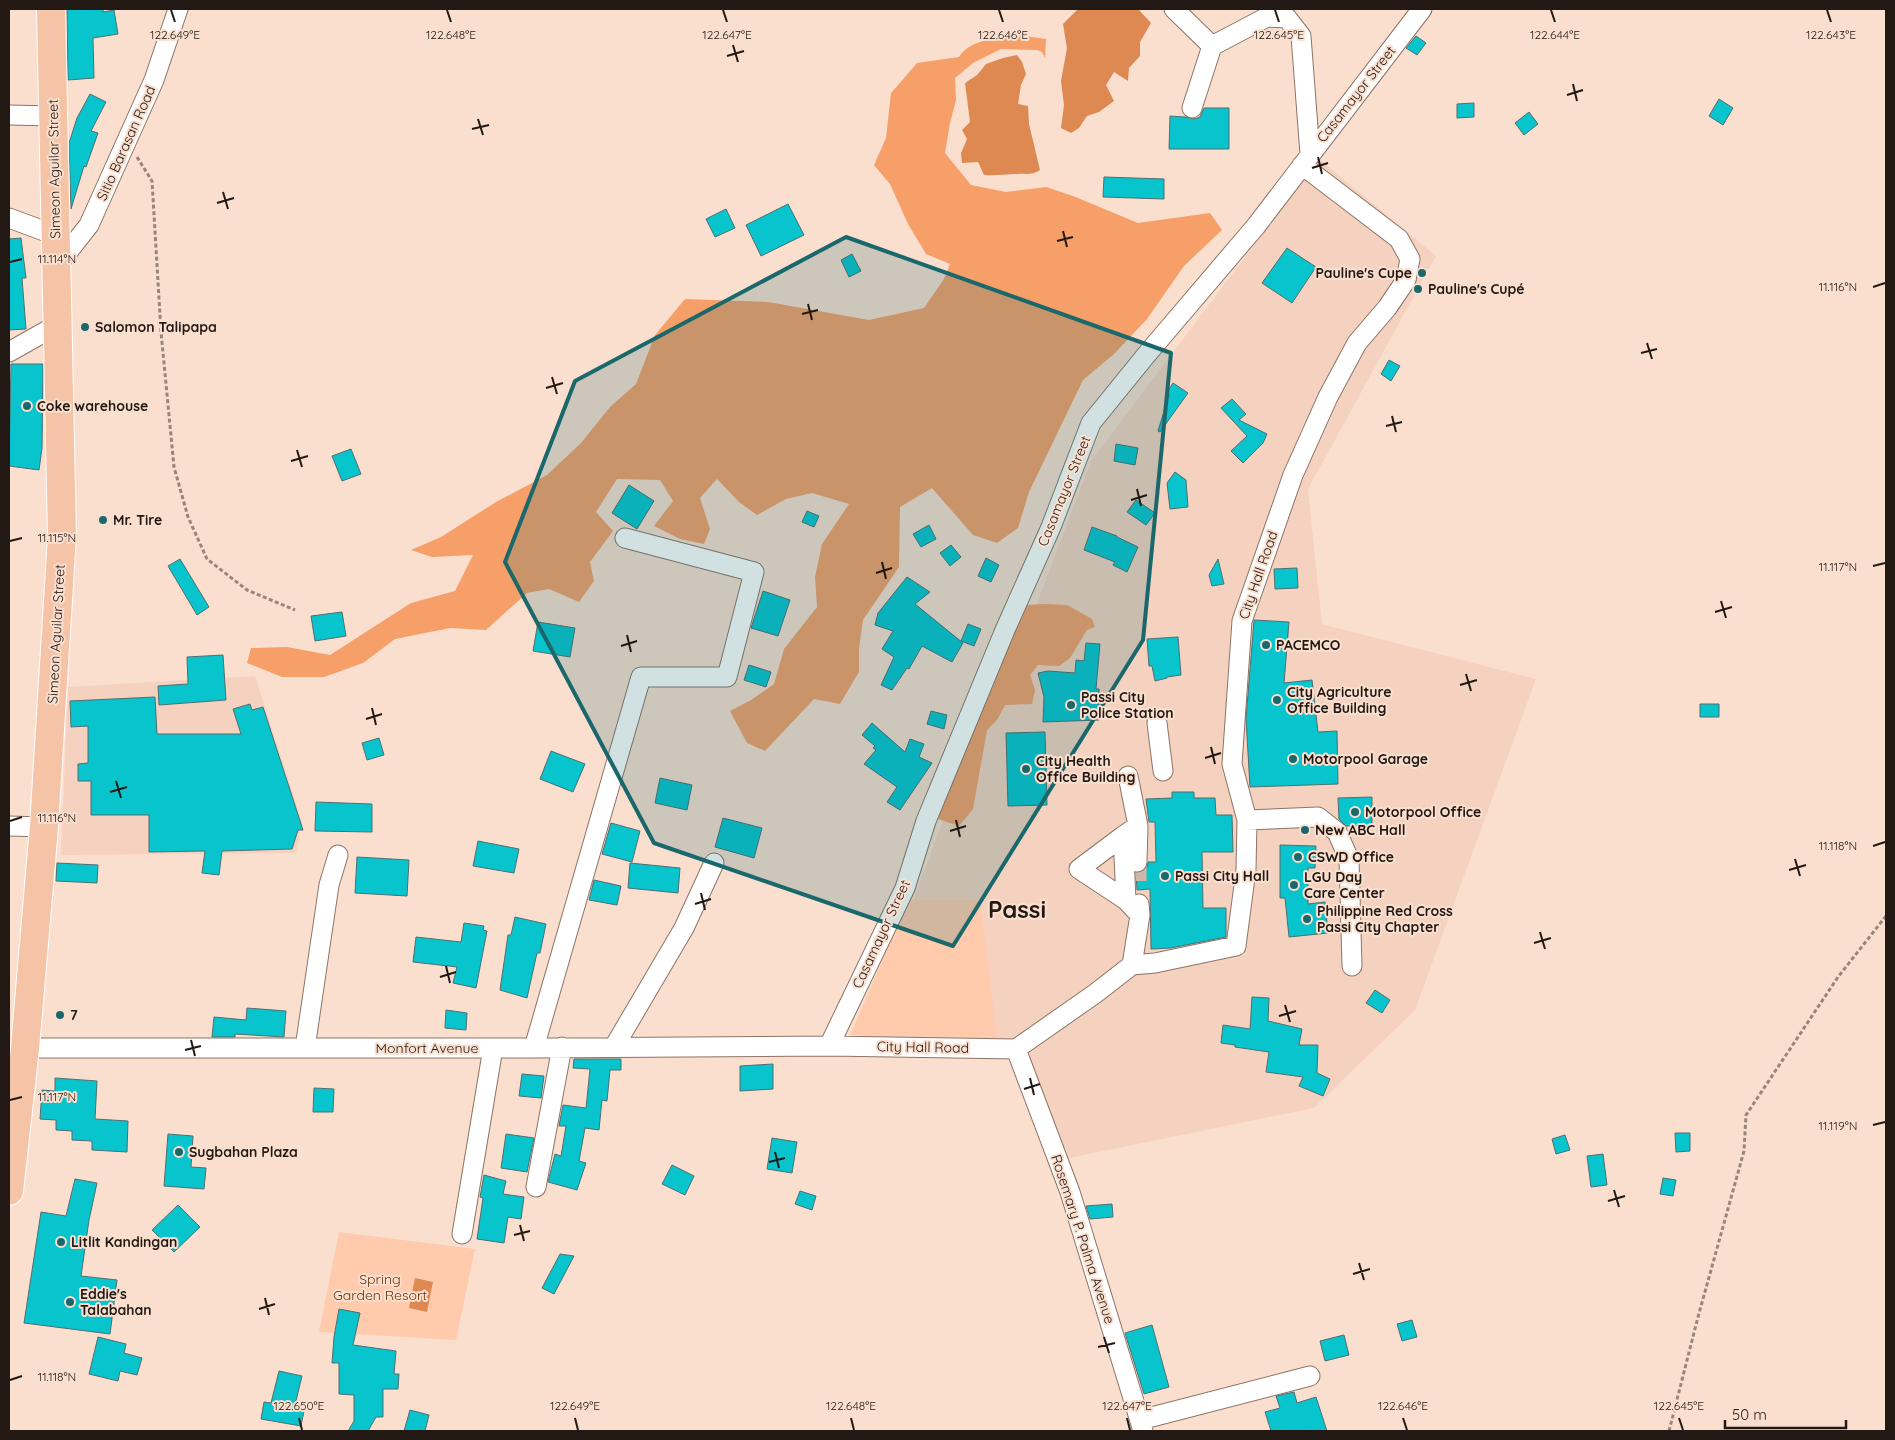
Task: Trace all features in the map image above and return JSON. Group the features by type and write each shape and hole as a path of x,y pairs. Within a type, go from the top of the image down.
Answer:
{"highway":[{"name":"Simeon Aguilar Street","path":"9,1192 25,1048 44,827 62,536 51,9"}],"street":[{"name":"Sitio Barasan Road","path":"56,268 89,225 154,80 178,9"},
{"path":"1174,9 1212,46"},
{"name":"Casamayor Street","path":"829,1046 905,888 926,821 1005,630 1051,527 1091,423 1256,226 1422,9"},
{"path":"1192,108 1212,46 1267,17 1287,18 1301,36 1306,159"},
{"path":"9,115 53,116"},
{"name":"City Hall Road","path":"1132,965 1155,963 1236,946 1246,870 1247,820 1232,764 1242,621 1293,475 1328,397 1357,343 1387,308 1406,280 1410,260 1399,239 1306,159"},
{"path":"9,218 55,235"},
{"path":"9,352 57,325"},
{"path":"534,1048 640,677 727,677 754,572 625,538"},
{"path":"1158,723 1163,771"},
{"path":"1016,1049 1096,993 1132,965 1140,915 1132,895 1128,776"},
{"path":"1247,820 1318,817 1337,832 1349,858 1352,966"},
{"path":"9,826 44,827"},
{"path":"1131,831 1137,862"},
{"path":"1131,831 1079,869 1132,895"},
{"path":"305,1048 329,885 338,855"},
{"path":"614,1047 684,928 714,864"},
{"name":"City Hall Road","path":"829,1046 1016,1049"},
{"name":"Monfort Avenue","path":"25,1048 829,1046"},
{"path":"462,1234 493,1048"},
{"path":"536,1187 562,1048"},
{"name":"Rosemary P. Palma Avenue","path":"1016,1049 1070,1192 1142,1426"},
{"path":"1142,1426 1310,1376"}],"path":[{"path":"123,148 134,153 152,181 161,332 174,467 188,517 207,559 247,590 295,610"},
{"path":"1670,1431 1698,1317 1744,1151 1746,1115 1838,977 1886,916"}],"highlighted area":[{"path":"846,237 1171,353 1143,640 953,946 654,843 505,562 575,381"}],"shaded area":[{"path":"1078,9 1136,9 1151,23 1140,42 1140,56 1129,68 1128,81 1114,72 1106,85 1114,101 1099,112 1087,116 1079,128 1071,133 1061,128 1064,105 1061,81 1067,48 1063,24"},
{"path":"1025,36 1046,39 1045,58 1042,52 1037,50 1001,49 973,63 955,78 956,100 945,153 971,185 1006,192 1046,187 1138,223 1210,213 1222,230 1184,266 1147,319 1114,354 1083,380 1029,492 1018,528 997,543 973,535 932,488 900,507 899,567 863,620 859,648 859,672 840,704 814,699 765,751 747,743 730,711 751,700 774,684 784,649 817,607 815,577 822,544 849,504 812,493 786,499 757,515 739,502 717,479 700,498 710,529 704,544 680,539 654,526 673,501 660,480 617,479 596,512 613,531 590,562 594,581 579,602 549,589 527,593 486,630 450,628 395,639 363,663 324,677 282,677 247,663 251,648 287,647 330,655 411,603 455,591 473,555 432,557 411,550 441,537 496,502 547,475 581,443 610,407 636,384 655,335 685,299 768,302 869,320 924,308 944,279 950,264 926,254 908,224 890,184 874,165 886,138 891,93 917,63 959,57 965,50 980,42 998,38"},
{"path":"1017,55 1022,62 1026,74 1021,85 1018,104 1028,106 1029,124 1040,170 1028,174 984,175 978,162 962,163 961,153 967,139 962,130 970,122 965,83 977,75 986,64"},
{"path":"1319,159 1436,256 1308,489 1322,624 1536,679 1415,1010 1314,1108 1069,1158 1021,1041 860,1040 942,824 1030,621 1091,461"},
{"path":"1024,605 1067,605 1092,619 1095,627 1087,630 1070,658 1059,666 1038,665 1030,675 1035,690 1032,704 1005,705 997,720 987,730 973,809 959,826 938,819 984,685 1012,640"},
{"path":"255,676 302,822 296,853 61,855 68,687"},
{"path":"415,1278 433,1282 427,1312 409,1308"}],"green space":[{"path":"908,900 980,900 997,1038 850,1035"},
{"name":"Spring Garden Resort","path":"339,1232 475,1249 456,1340 319,1332"}],"building":[{"path":"67,9 103,9 103,12 114,10 118,34 93,38 94,78 68,80"},
{"path":"1416,36 1426,43 1417,55 1406,48"},
{"path":"90,94 106,102 91,131 98,133 86,167 84,166 71,209 69,143 77,118"},
{"path":"1719,99 1733,108 1723,125 1709,116"},
{"path":"1474,103 1474,117 1457,118 1457,104"},
{"path":"1204,108 1229,108 1229,149 1169,149 1170,116 1195,119 1200,117"},
{"path":"1529,112 1538,124 1524,135 1515,123"},
{"path":"1104,177 1164,179 1164,199 1103,197"},
{"path":"788,204 804,235 761,256 746,225"},
{"path":"726,209 735,228 715,237 706,219"},
{"path":"21,238 26,278 22,278 26,329 9,330 9,239"},
{"path":"1287,248 1316,267 1292,303 1262,283"},
{"path":"852,254 861,271 849,277 841,260"},
{"path":"1389,360 1400,366 1391,381 1381,374"},
{"name":"Coke warehouse","path":"11,364 43,364 42,448 39,470 9,466"},
{"path":"1173,383 1188,393 1160,432 1158,431 1169,395 1166,394"},
{"path":"1232,399 1246,414 1239,420 1267,434 1263,443 1243,463 1231,451 1247,436 1221,408"},
{"path":"1116,444 1138,448 1135,465 1114,461"},
{"path":"351,449 361,474 342,481 332,456"},
{"path":"1175,472 1186,480 1188,507 1170,509 1167,483"},
{"path":"629,485 654,501 637,529 612,513"},
{"path":"1136,500 1155,513 1146,525 1127,512"},
{"path":"807,511 819,516 814,527 802,522"},
{"path":"929,525 936,539 921,547 913,534"},
{"path":"1092,527 1117,536 1138,547 1127,572 1113,565 1115,562 1084,550"},
{"path":"951,545 961,557 950,566 940,553"},
{"path":"986,558 999,565 991,582 978,576"},
{"path":"180,559 209,607 197,615 168,566"},
{"path":"1218,559 1224,584 1212,586 1209,575"},
{"path":"1297,568 1298,588 1275,589 1274,569"},
{"path":"907,577 930,592 915,604 963,643 952,662 922,646 909,669 907,668 892,690 881,685 894,657 882,649 893,631 875,625 878,613"},
{"path":"763,591 790,600 778,636 751,628"},
{"path":"342,612 346,636 315,641 311,616"},
{"path":"1254,620 1289,622 1284,683 1312,680 1318,732 1337,731 1338,784 1250,787 1246,719"},
{"path":"538,622 575,628 570,657 533,651"},
{"path":"968,624 981,629 974,646 961,641"},
{"path":"1178,637 1181,675 1155,681 1152,666 1149,666 1147,639"},
{"path":"1086,643 1100,644 1096,689 1099,689 1099,720 1043,722 1044,697 1038,673 1048,671 1075,673 1076,660 1084,661"},
{"path":"223,655 226,700 159,705 158,686 188,684 187,657"},
{"path":"749,665 771,672 766,687 744,680"},
{"path":"155,697 157,734 241,734 233,709 250,704 252,710 263,707 303,830 298,830 292,849 222,851 219,875 202,873 205,851 149,852 149,815 91,815 91,781 78,781 78,764 88,763 88,726 71,727 70,701"},
{"path":"1700,704 1719,704 1719,717 1700,717"},
{"path":"931,711 947,715 944,729 927,724"},
{"path":"872,723 905,752 910,739 924,744 919,757 932,763 900,810 887,802 897,787 864,764 876,750 873,748 875,746 862,735"},
{"name":"City Health Office Building","path":"1045,732 1047,805 1008,806 1006,733"},
{"path":"379,738 384,755 367,760 362,743"},
{"path":"551,751 585,764 573,792 540,779"},
{"path":"660,778 692,785 687,810 655,803"},
{"name":"Passi City Hall","path":"1172,792 1194,792 1194,798 1215,798 1216,815 1232,815 1233,852 1202,852 1203,908 1226,908 1226,937 1171,948 1151,949 1150,889 1137,890 1136,873 1143,872 1148,862 1156,862 1155,822 1149,822 1146,799 1172,798"},
{"name":"Motorpool Office","path":"1372,797 1372,826 1346,826 1339,819 1338,798"},
{"path":"316,802 372,804 372,832 315,831"},
{"path":"723,818 762,828 754,858 715,847"},
{"path":"611,823 640,831 632,862 602,854"},
{"path":"478,841 519,849 514,873 473,866"},
{"path":"1280,845 1316,846 1315,868 1308,868 1308,904 1325,902 1328,933 1289,937 1285,898 1280,898"},
{"path":"357,857 409,860 407,896 355,893"},
{"path":"57,863 98,865 97,883 56,881"},
{"path":"630,863 680,868 678,893 628,888"},
{"path":"594,880 621,886 617,905 589,900"},
{"path":"515,917 546,924 540,953 537,953 527,998 500,990 508,935 511,935"},
{"path":"464,923 484,926 483,930 487,931 476,988 453,983 457,967 413,962 416,937 461,942"},
{"path":"1375,990 1390,1000 1382,1013 1366,1003"},
{"path":"1252,997 1269,998 1268,1021 1302,1029 1299,1045 1318,1045 1317,1073 1330,1079 1323,1096 1299,1086 1303,1077 1266,1072 1269,1052 1221,1043 1223,1025 1250,1029"},
{"path":"247,1008 286,1011 284,1037 235,1034 235,1037 212,1037 214,1017 246,1020"},
{"path":"446,1010 467,1013 466,1030 445,1028"},
{"path":"574,1059 621,1059 621,1070 610,1070 607,1101 602,1100 599,1130 585,1128 579,1161 586,1163 577,1190 548,1182 555,1154 561,1156 566,1126 559,1126 563,1105 586,1108 590,1069 573,1068"},
{"path":"773,1064 773,1089 740,1091 740,1066"},
{"path":"522,1074 544,1076 541,1098 519,1096"},
{"path":"55,1078 97,1081 95,1119 128,1121 127,1152 92,1150 92,1141 72,1140 72,1131 56,1130 56,1120 40,1119 42,1090 55,1091"},
{"path":"314,1088 334,1089 333,1112 313,1112"},
{"path":"1675,1133 1690,1133 1690,1151 1676,1152"},
{"name":"Sugbahan Plaza","path":"168,1134 193,1136 191,1167 206,1168 204,1189 164,1186"},
{"path":"506,1134 534,1138 527,1172 501,1168"},
{"path":"1565,1135 1570,1150 1556,1154 1552,1139"},
{"path":"772,1138 797,1142 792,1173 767,1169"},
{"path":"1603,1154 1607,1185 1591,1187 1587,1156"},
{"path":"672,1165 694,1176 685,1195 662,1184"},
{"path":"484,1175 506,1181 503,1194 524,1197 521,1219 508,1217 504,1243 477,1239 483,1198 480,1197"},
{"path":"1663,1178 1676,1180 1673,1196 1660,1194"},
{"path":"75,1179 97,1183 89,1220 81,1276 117,1280 110,1334 24,1323 41,1212 66,1216"},
{"path":"800,1191 816,1196 812,1210 795,1204"},
{"path":"1112,1204 1113,1217 1090,1219 1086,1206"},
{"path":"178,1205 200,1227 174,1252 152,1230"},
{"path":"560,1254 574,1256 554,1294 542,1288"},
{"path":"339,1309 360,1313 353,1345 396,1351 394,1374 399,1374 398,1389 383,1389 383,1417 376,1417 368,1431 348,1431 354,1421 354,1395 339,1394 339,1363 332,1363"},
{"path":"1412,1320 1417,1337 1402,1341 1397,1324"},
{"path":"1152,1325 1169,1387 1144,1394 1125,1333"},
{"path":"1344,1335 1349,1355 1325,1361 1320,1341"},
{"path":"98,1337 126,1344 124,1353 142,1358 137,1375 120,1371 118,1381 89,1374"},
{"path":"279,1371 302,1376 294,1409 304,1411 301,1426 261,1419 264,1402 271,1403"},
{"path":"1294,1392 1297,1403 1316,1397 1327,1431 1271,1431 1265,1412 1280,1408 1276,1396"},
{"path":"410,1410 429,1415 425,1431 404,1431"}],"tunnel":[{"path":"1137,862 1137,890"}],"place":[{"name":"Pauline's Cupe","path":"1422,273"},
{"name":"Pauline's Cupé","path":"1418,289"},
{"name":"Salomon Talipapa","path":"85,327"},
{"name":"Coke warehouse","path":"27,406"},
{"name":"Mr. Tire","path":"103,520"},
{"name":"PACEMCO","path":"1266,645"},
{"name":"City Agriculture Office Building","path":"1277,700"},
{"name":"Passi City Police Station","path":"1071,705"},
{"name":"Motorpool Garage","path":"1293,759"},
{"name":"City Health Office Building","path":"1026,769"},
{"name":"Motorpool Office","path":"1355,812"},
{"name":"New ABC Hall","path":"1305,830"},
{"name":"CSWD Office","path":"1298,857"},
{"name":"Passi City Hall","path":"1165,876"},
{"name":"LGU Day Care Center","path":"1294,885"},
{"name":"Philippine Red Cross Passi City Chapter","path":"1307,919"},
{"name":"7","path":"60,1015"},
{"name":"Sugbahan Plaza","path":"179,1152"},
{"name":"Litlit Kandingan","path":"61,1242"},
{"name":"Eddie's Talabahan","path":"70,1302"}],"district":[{"name":"Passi","path":"1017,909"}]}
